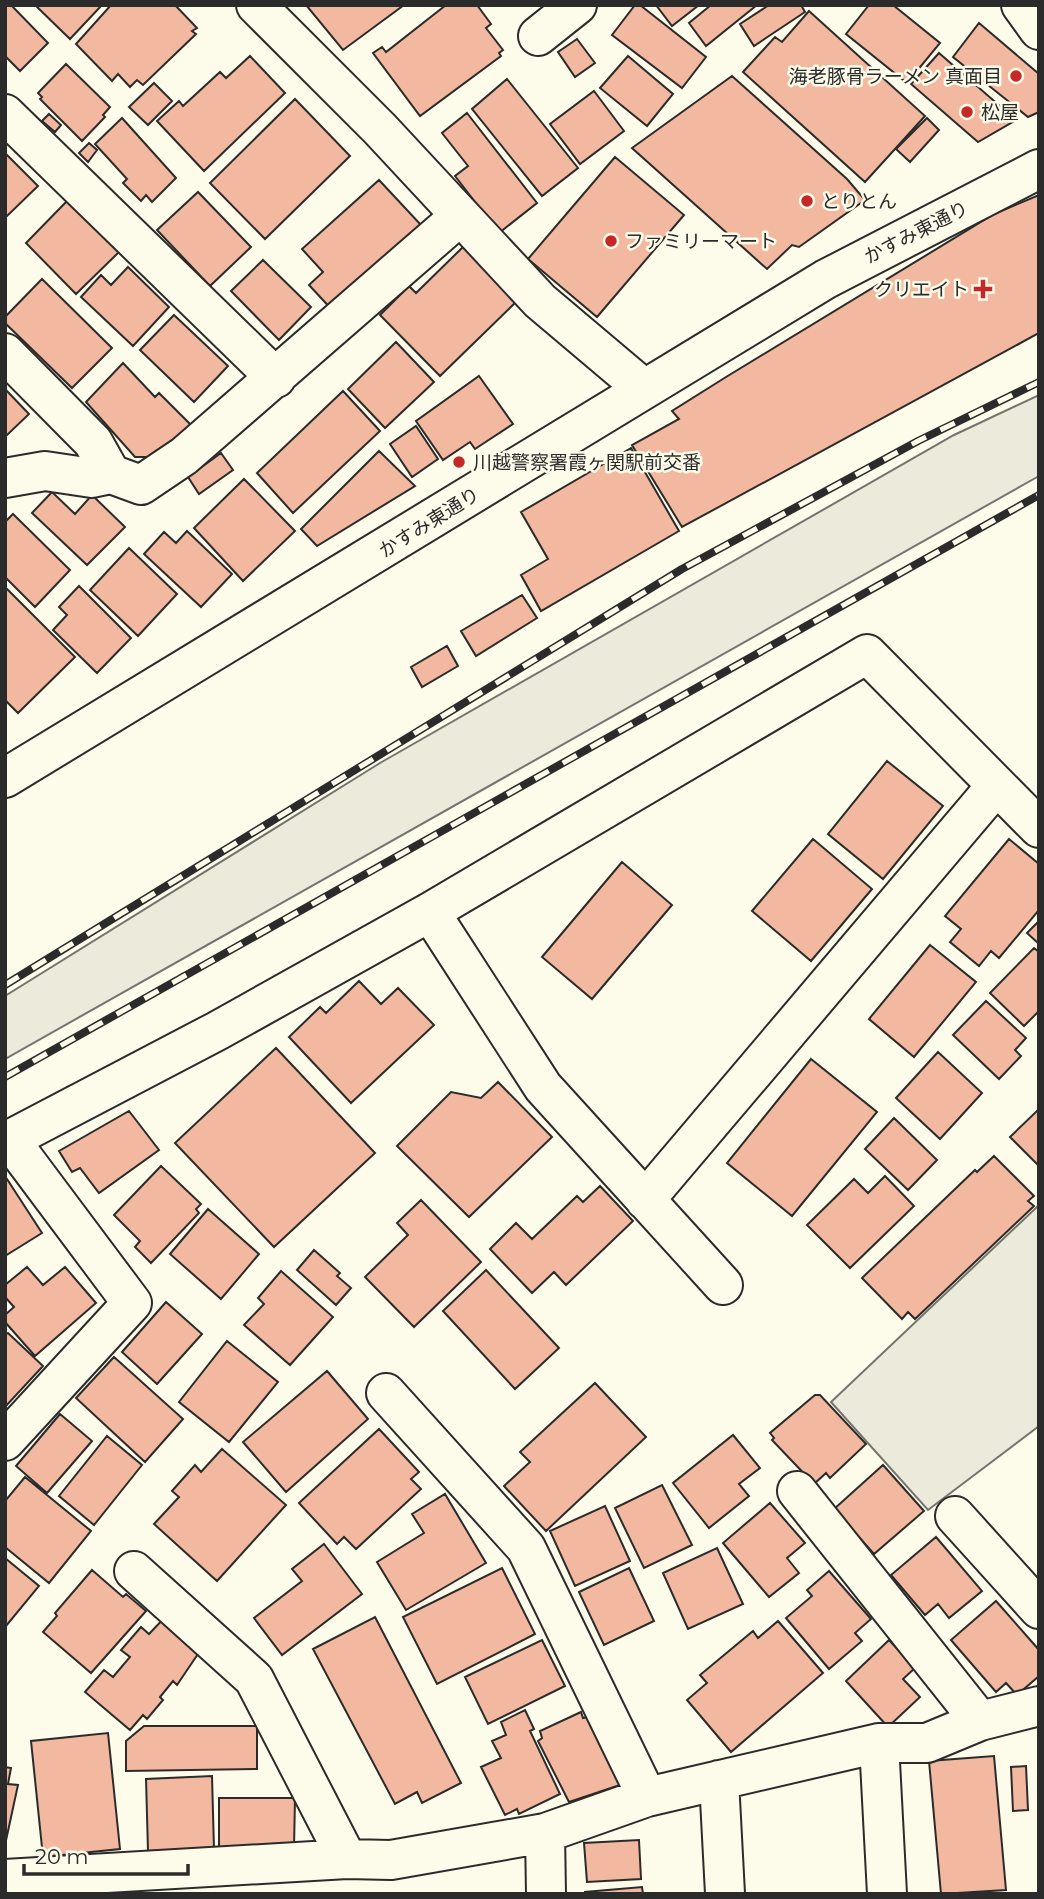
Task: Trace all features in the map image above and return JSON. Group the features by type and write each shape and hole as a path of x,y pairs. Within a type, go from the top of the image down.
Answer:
{"street":[{"path":"256,5 380,129 540,301 643,388"},
{"path":"538,36 577,5"},
{"path":"1021,5 1039,30"},
{"path":"5,114 276,378"},
{"name":"かすみ東通り","path":"5,778 357,567 643,388 826,279 1039,169"},
{"path":"5,478 45,471 92,478 111,474 141,485 184,456 460,216"},
{"path":"5,353 93,442 111,474"},
{"path":"5,1441 132,1303 7,1141 217,1031 430,912 867,654 1039,828"},
{"path":"645,1200 996,786"},
{"path":"430,912 543,1087 723,1285"},
{"path":"386,1393 526,1548 648,1797"},
{"path":"797,1491 979,1721"},
{"path":"955,1516 1039,1609"},
{"path":"134,1572 254,1679 347,1859"},
{"path":"5,1879 347,1859 391,1860 545,1833 648,1797 879,1743 927,1743 979,1721 1039,1706"},
{"path":"879,1743 887,1894"},
{"path":"719,1780 725,1894"},
{"path":"545,1833 546,1894"}],"shaded area":[{"path":"1039,395 1039,476 5,1059 5,996 380,763 954,435"},
{"path":"1039,1205 1039,1426 928,1510 831,1402"}],"building":[{"path":"5,5 11,5 48,43 20,71 7,58 5,60"},
{"path":"35,5 102,5 70,39"},
{"path":"111,5 175,5 197,28 192,31 196,34 143,85 137,80 130,87 118,74 112,81 76,44"},
{"path":"306,5 404,5 343,50"},
{"path":"446,5 477,5 491,24 486,28 503,50 499,53 501,56 420,116 373,53 382,47 386,52"},
{"path":"635,5 640,5 706,57 682,88 612,35"},
{"path":"656,5 699,5 672,26"},
{"path":"711,5 757,5 706,46 689,23"},
{"path":"769,5 801,5 805,12 754,46 740,24"},
{"path":"869,5 893,5 940,43 907,83 846,34"},
{"path":"809,11 925,116 865,182 743,72 775,37 782,42"},
{"path":"979,23 1039,74 1039,112 1028,117 953,57"},
{"path":"577,39 595,63 575,77 558,52"},
{"path":"939,53 1016,120 978,142 911,84"},
{"path":"250,56 285,93 204,171 157,121 179,101 183,106 220,72 226,78"},
{"path":"628,56 673,94 647,126 600,88"},
{"path":"66,64 110,107 103,115 105,117 82,141 40,99 42,97 38,93"},
{"path":"732,76 847,179 865,200 799,247 792,245 767,269 632,148"},
{"path":"507,79 578,168 542,196 472,109"},
{"path":"154,83 172,101 148,125 129,107"},
{"path":"594,91 624,131 580,164 550,124"},
{"path":"295,99 350,156 265,239 210,183"},
{"path":"467,113 537,203 499,233 455,176 468,166 442,133"},
{"path":"49,114 61,125 55,132 42,121"},
{"path":"122,118 176,178 152,202 146,195 141,201 123,183 127,179 95,144"},
{"path":"927,118 939,130 910,162 896,149"},
{"path":"89,143 97,150 88,162 79,153"},
{"path":"5,153 38,186 5,218"},
{"path":"615,157 684,215 597,317 528,259"},
{"path":"379,180 421,225 335,313 309,285 323,272 302,249"},
{"path":"198,192 251,247 210,286 157,230"},
{"path":"1039,195 1039,333 682,527 632,445 679,419 672,411 726,377 994,214"},
{"path":"68,200 119,252 76,294 26,243"},
{"path":"463,247 517,301 440,376 380,315 409,286 416,293"},
{"path":"263,260 311,307 279,340 231,291"},
{"path":"128,267 169,307 133,346 81,297 101,275 111,285"},
{"path":"42,279 112,348 72,388 5,323 5,317"},
{"path":"174,315 228,366 194,402 140,350"},
{"path":"396,342 434,382 385,428 348,389"},
{"path":"123,363 155,397 159,393 192,426 156,457 135,457 86,402"},
{"path":"479,376 513,424 475,449 470,442 443,460 416,421"},
{"path":"5,389 29,414 5,437"},
{"path":"343,391 380,431 293,513 257,473"},
{"path":"416,426 438,459 412,477 390,444"},
{"path":"631,448 679,531 541,611 521,575 548,559 521,512"},
{"path":"379,451 415,486 317,546 301,529"},
{"path":"221,453 233,470 199,494 188,477"},
{"path":"244,479 295,531 243,581 194,528"},
{"path":"52,492 75,514 92,495 125,527 87,565 32,513"},
{"path":"13,514 70,570 35,607 5,577 5,522"},
{"path":"187,531 232,574 201,607 144,554 164,532 176,543"},
{"path":"129,548 177,594 138,636 90,590"},
{"path":"79,586 131,638 97,673 53,630 67,615 59,607"},
{"path":"5,587 75,657 18,713 5,700"},
{"path":"522,595 537,618 476,656 461,631"},
{"path":"447,646 458,666 422,687 411,667"},
{"path":"887,761 943,806 883,879 828,834"},
{"path":"813,839 872,889 811,961 752,911"},
{"path":"1009,839 1039,864 1039,910 999,958 991,951 979,966 950,942 961,929 945,916"},
{"path":"622,862 672,905 592,999 542,957"},
{"path":"1039,921 1039,944 1027,933"},
{"path":"930,945 976,982 914,1057 869,1019"},
{"path":"1034,948 1039,952 1039,1011 1024,1026 990,993"},
{"path":"359,981 381,1004 398,988 434,1025 351,1103 289,1037 320,1007 326,1013"},
{"path":"986,1001 1026,1038 1015,1050 1021,1056 999,1079 953,1035"},
{"path":"276,1048 375,1153 274,1247 175,1143"},
{"path":"938,1052 982,1093 940,1139 896,1098"},
{"path":"811,1059 877,1112 792,1216 727,1163"},
{"path":"498,1082 552,1137 469,1217 397,1146 451,1092 481,1098"},
{"path":"1039,1109 1039,1166 1010,1137"},
{"path":"129,1111 159,1150 99,1193 80,1168 72,1172 59,1151"},
{"path":"894,1118 937,1160 908,1190 865,1149"},
{"path":"994,1156 1034,1196 1028,1201 1034,1206 915,1319 908,1312 902,1319 862,1278 975,1170 977,1172"},
{"path":"161,1166 201,1204 196,1209 199,1213 151,1263 135,1247 140,1241 114,1215"},
{"path":"5,1176 42,1233 5,1256"},
{"path":"885,1176 914,1206 850,1268 807,1225 854,1179 868,1193"},
{"path":"600,1186 633,1221 566,1285 554,1272 532,1293 490,1249 516,1223 532,1239 577,1196 583,1202"},
{"path":"421,1200 481,1262 414,1327 365,1277 408,1235 397,1223"},
{"path":"208,1209 259,1254 221,1299 170,1254"},
{"path":"314,1250 340,1273 337,1276 351,1288 336,1305 297,1270"},
{"path":"27,1267 43,1285 65,1267 96,1303 35,1356 5,1322 5,1315 14,1307 5,1297 5,1285"},
{"path":"486,1270 559,1348 515,1389 443,1311"},
{"path":"281,1271 333,1317 290,1365 244,1325 264,1304 258,1298"},
{"path":"166,1302 202,1334 157,1384 122,1352"},
{"path":"8,1333 43,1366 5,1407 5,1335"},
{"path":"227,1341 278,1382 229,1442 179,1402"},
{"path":"114,1357 183,1419 145,1462 76,1398"},
{"path":"327,1371 368,1419 286,1492 243,1442"},
{"path":"595,1383 646,1437 546,1531 504,1486 530,1462 520,1452"},
{"path":"815,1395 820,1395 866,1444 830,1478 826,1473 814,1484 772,1440 774,1438 770,1433"},
{"path":"60,1414 92,1441 47,1493 16,1466"},
{"path":"379,1429 419,1472 411,1479 421,1489 356,1549 344,1537 337,1544 299,1503"},
{"path":"733,1435 760,1468 739,1484 749,1496 709,1528 673,1483"},
{"path":"107,1436 142,1465 94,1525 59,1496"},
{"path":"222,1449 286,1505 217,1581 154,1524 179,1497 172,1491 195,1465 201,1472"},
{"path":"883,1465 924,1511 874,1554 834,1509"},
{"path":"25,1477 91,1531 49,1583 5,1547 5,1501"},
{"path":"662,1485 692,1545 644,1568 615,1508"},
{"path":"445,1494 486,1563 406,1610 377,1562 424,1533 412,1514"},
{"path":"770,1503 805,1543 787,1558 799,1573 769,1597 723,1543"},
{"path":"605,1506 630,1561 575,1586 550,1531"},
{"path":"936,1537 982,1591 949,1618 938,1604 925,1615 891,1575"},
{"path":"324,1544 362,1594 282,1655 254,1618 302,1581 292,1569"},
{"path":"717,1548 743,1604 688,1629 663,1573"},
{"path":"5,1558 39,1586 6,1626 5,1625"},
{"path":"502,1568 535,1634 437,1684 403,1617"},
{"path":"629,1568 654,1621 604,1645 579,1592"},
{"path":"92,1570 123,1597 126,1594 146,1611 91,1673 43,1632 57,1616 55,1613"},
{"path":"829,1571 871,1619 855,1633 862,1641 829,1669 786,1618 812,1596 807,1590"},
{"path":"996,1601 1039,1650 1039,1676 1017,1695 1006,1683 996,1692 951,1640"},
{"path":"165,1617 202,1648 177,1685 173,1681 160,1697 163,1700 147,1719 143,1715 130,1730 85,1692 104,1670 113,1677 130,1657 121,1650 141,1627 149,1634"},
{"path":"375,1617 461,1783 422,1803 417,1792 395,1804 313,1649"},
{"path":"778,1621 823,1673 731,1752 687,1700 707,1683 700,1675 753,1631 758,1638"},
{"path":"542,1640 565,1686 488,1724 465,1677"},
{"path":"889,1640 915,1668 903,1679 920,1697 888,1727 846,1681"},
{"path":"525,1710 534,1729 530,1731 560,1794 519,1814 517,1809 505,1815 481,1767 501,1758 492,1741 506,1735 501,1722"},
{"path":"581,1712 583,1718 588,1717 620,1785 569,1802 538,1741 542,1738 540,1731"},
{"path":"144,1726 257,1726 257,1769 126,1771 126,1741"},
{"path":"108,1733 120,1849 43,1857 31,1741"},
{"path":"994,1756 1006,1890 941,1894 929,1761"},
{"path":"1026,1766 1028,1810 1013,1811 1011,1767"},
{"path":"5,1767 11,1768 8,1784 18,1785 5,1845"},
{"path":"212,1776 214,1849 148,1851 146,1779"},
{"path":"219,1798 295,1798 294,1848 219,1849"},
{"path":"639,1840 641,1879 587,1882 584,1843"},
{"path":"642,1887 643,1894 585,1894 585,1892"}],"railway":[{"path":"5,985 682,569 918,441 1039,382"},
{"path":"5,1077 1039,495"}],"place":[{"name":"海老豚骨ラーメン 真面目","path":"1016,76"},
{"name":"松屋","path":"967,112"},
{"name":"とりとん","path":"807,201"},
{"name":"ファミリーマート","path":"611,241"},
{"name":"クリエイト","path":"983,289"},
{"name":"川越警察署霞ヶ関駅前交番","path":"459,462"}]}
